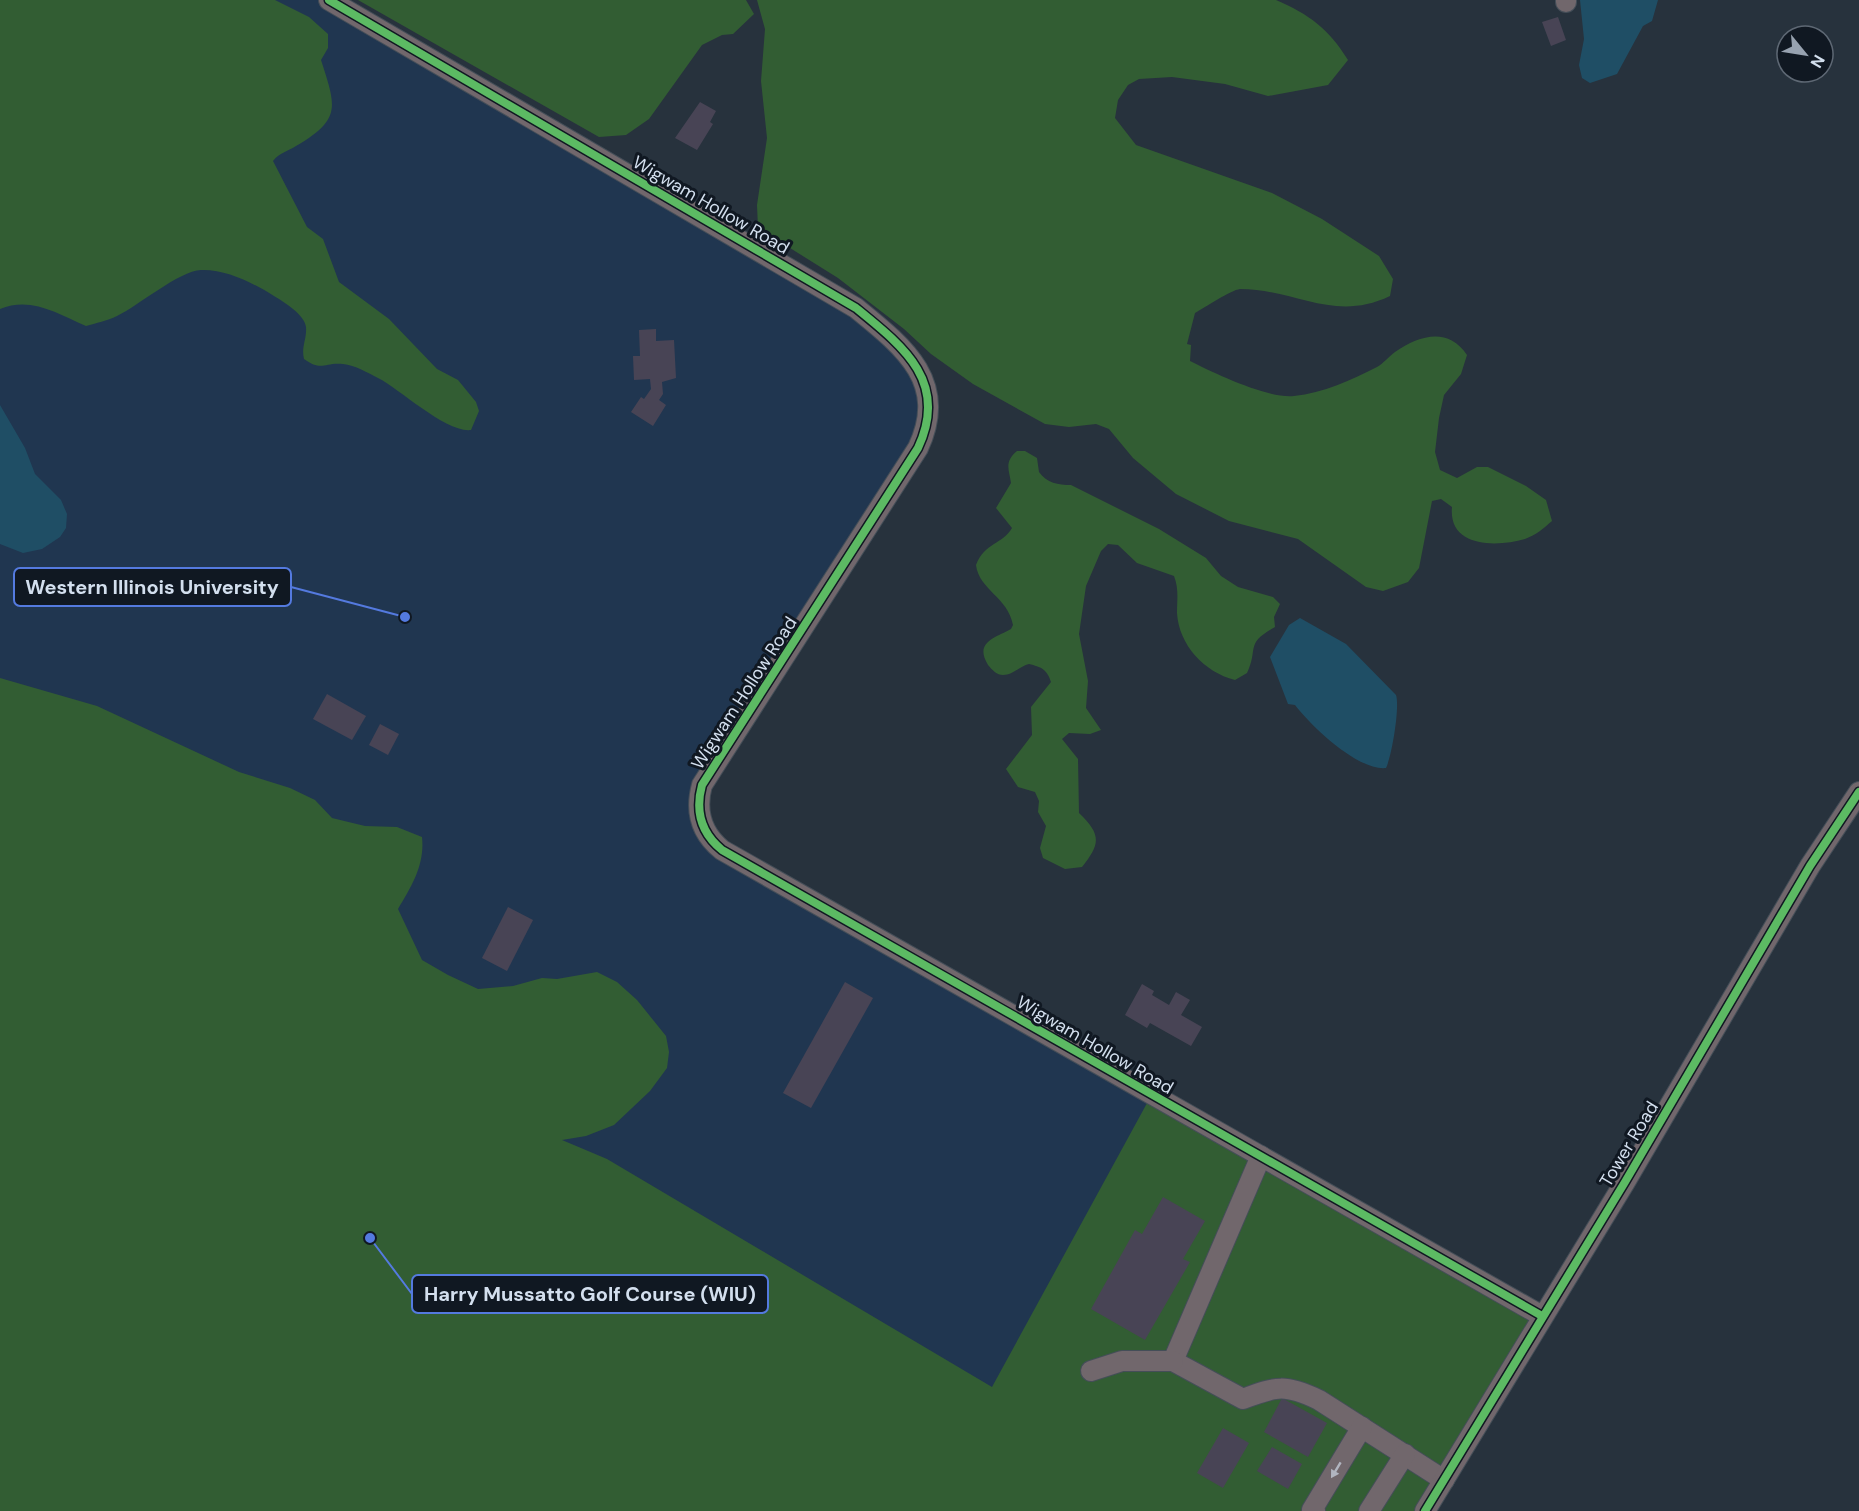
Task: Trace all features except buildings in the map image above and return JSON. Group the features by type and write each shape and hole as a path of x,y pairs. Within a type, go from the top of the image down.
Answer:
{"street":[{"name":"Wigwam Hollow Road","path":"329,0 856,308 895,342 922,373 929,402 928,419 918,448 702,785 699,813 705,832 713,843 1542,1316"},
{"name":"Tower Road","path":"1425,1511 1810,866 1859,792"},
{"path":"1173,1361 1261,1156"},
{"path":"1091,1371 1122,1361 1173,1361 1243,1399 1275,1387 1300,1390 1406,1454 1444,1480"},
{"path":"1315,1511 1312,1509 1362,1427"},
{"path":"1370,1511 1406,1454"}],"shaded area":[{"path":"0,0 328,0 856,308 902,349 928,419 702,785 705,833 1542,1316 1425,1511 0,1511"},
{"path":"1580,0 1658,0 1652,21 1643,26 1617,74 1590,83 1582,78 1579,65 1584,39"},
{"path":"0,405 25,448 35,474 61,500 67,514 66,528 60,537 42,549 23,553 0,544"},
{"path":"1300,618 1346,644 1396,695 1395,731 1386,768 1375,767 1349,755 1323,735 1295,705 1288,704 1270,657 1289,625"}],"green space":[{"path":"0,0 275,0 309,17 328,34 328,48 321,60 332,101 328,119 311,136 273,161 307,227 323,239 339,282 389,319 437,369 458,380 476,402 479,411 471,430 449,425 436,418 378,378 357,368 343,364 319,366 310,363 304,359 306,327 302,318 283,302 257,286 220,272 201,270 182,276 117,316 86,326 44,308 23,304 0,309"},
{"path":"358,0 746,0 754,14 733,34 722,35 702,45 649,119 626,135 599,137"},
{"path":"757,0 1276,0 1299,11 1333,39 1348,60 1328,85 1268,96 1225,84 1172,77 1139,79 1128,85 1118,100 1115,118 1136,145 1272,193 1322,219 1379,256 1393,279 1390,296 1370,303 1332,306 1260,290 1236,290 1195,313 1187,344 1191,345 1190,361 1256,389 1283,396 1294,396 1326,389 1358,377 1382,364 1395,352 1414,341 1433,337 1451,340 1467,355 1461,374 1444,395 1435,452 1440,470 1457,478 1477,467 1488,467 1526,486 1546,500 1552,521 1536,533 1514,542 1476,541 1466,537 1458,530 1453,520 1452,507 1441,499 1432,501 1419,568 1408,582 1383,591 1366,587 1298,539 1229,521 1176,494 1133,458 1109,429 1096,424 1069,427 1045,424 973,384 931,354 904,329 838,278 758,228 757,205 767,138 761,81 765,29"},
{"path":"1017,451 1025,451 1037,458 1039,472 1049,481 1071,485 1159,529 1206,558 1221,576 1238,587 1273,597 1280,604 1274,617 1275,627 1259,638 1254,647 1247,673 1235,680 1213,671 1188,646 1179,625 1174,576 1137,563 1118,545 1108,544 1101,551 1086,586 1079,634 1088,681 1086,708 1101,730 1090,734 1069,733 1062,739 1078,759 1079,813 1092,827 1096,840 1092,852 1082,867 1065,869 1043,858 1040,848 1046,826 1038,812 1039,801 1035,792 1018,787 1006,769 1032,735 1031,707 1051,682 1048,674 1043,669 1029,664 1010,674 999,674 988,665 983,651 988,642 1011,629 1013,625 1006,607 982,581 976,565 984,552 1008,534 1012,528 996,508 1011,483 1009,462"},
{"path":"0,678 97,706 239,772 290,788 315,800 332,818 365,826 397,827 422,837 419,866 413,883 398,909 422,960 478,989 513,986 542,978 557,979 597,972 617,982 637,1000 666,1036 669,1052 667,1068 650,1091 614,1125 586,1136 562,1140 607,1159 992,1387 1152,1094 1542,1316 1425,1511 0,1511"}],"cycle path":[{"path":"329,0 856,308 905,352 917,368 925,385 928,404 926,425 918,448 702,785 700,813 705,829 715,843 722,850 1542,1316"},
{"path":"1425,1511 1625,1182 1810,866 1859,792"}],"place":[{"name":"Western Illinois University","path":"405,617"},
{"name":"Harry Mussatto Golf Course (WIU)","path":"370,1238"}]}
